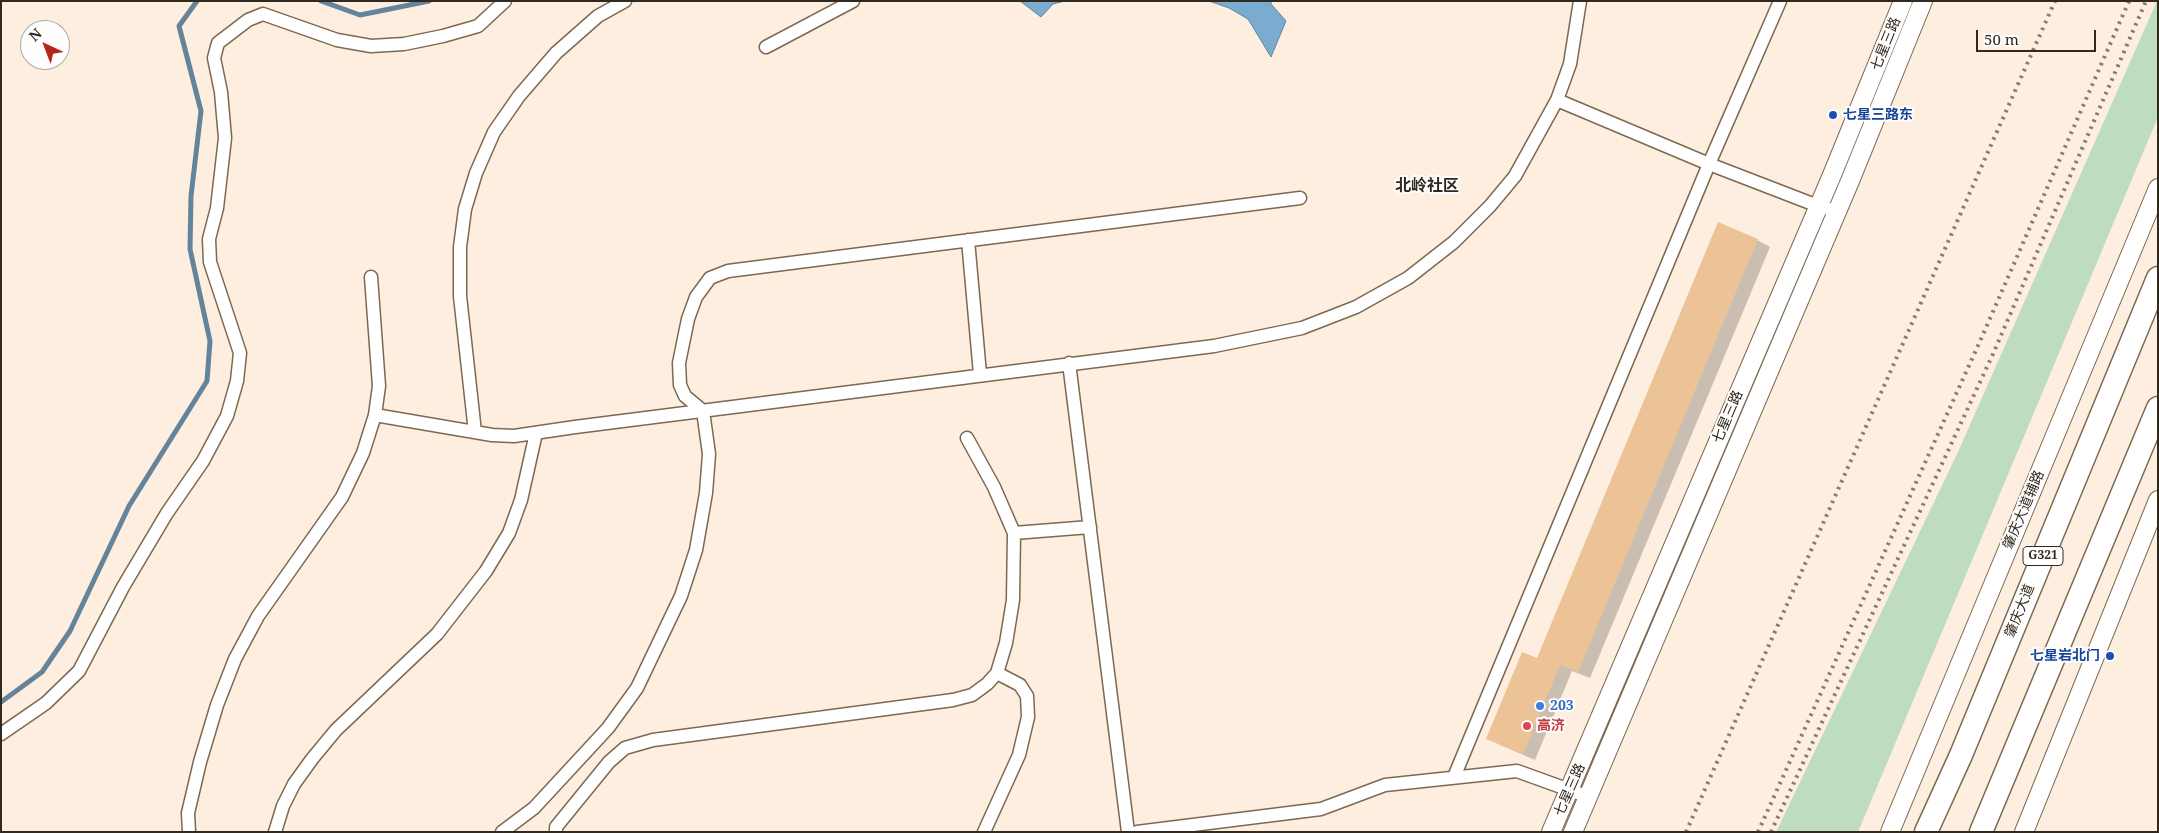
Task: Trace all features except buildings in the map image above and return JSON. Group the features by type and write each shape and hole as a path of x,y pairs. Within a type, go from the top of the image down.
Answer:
{"highway":[{"name":"肇庆大道","path":"1926,832 1961,754 2158,278"},
{"path":"1981,832 2158,408"}],"street":[{"path":"1,734 46,703 79,671 123,587 167,513 203,461 227,416 237,381 240,353 210,262 209,239 217,208 225,138 222,92 214,58 218,43 248,20 263,14 337,40 371,46 404,44 478,26 505,1"},
{"path":"475,432 460,296 460,246 465,209 476,173 494,132 519,96 556,53 598,16 625,1"},
{"path":"766,47 853,1"},
{"path":"375,415 475,432 514,436 980,374 1214,346 1302,328 1356,307 1408,278 1454,242 1490,206 1515,176 1557,100 1570,64 1580,1"},
{"path":"1454,777 1709,164 1780,1"},
{"name":"七星三路","path":"1551,832 1818,206 1903,1"},
{"name":"七星三路","path":"1573,832 1837,211 1923,1"},
{"path":"1557,100 1709,164 1818,206 1837,211"},
{"name":"肇庆大道辅路","path":"1890,832 2158,188"},
{"path":"502,832 534,808 608,728 637,688 681,596 696,550 706,493 709,454 703,411 685,396 680,385 679,363 696,296 710,278 728,271 1300,198"},
{"path":"968,240 980,374"},
{"path":"189,832 188,813 200,762 217,705 235,659 258,616 342,497 363,453 375,415 379,386 372,277"},
{"path":"1069,363 1128,832"},
{"path":"275,832 283,806 294,784 312,758 336,730 438,634 486,571 509,533 521,500 536,433"},
{"path":"556,832 556,827 609,762 625,748 653,740 953,700 972,694 987,684 997,672 1006,643 1014,600 1014,533 994,487 968,438"},
{"path":"2024,832 2158,500"},
{"path":"1014,533 1090,527"},
{"path":"984,832 1019,754 1028,716 1028,696 1020,685 997,672"},
{"path":"1137,832 1321,809 1385,784 1517,771 1589,796"}],"green space":[{"path":"2157,1 2158,117 1858,832 1779,832 1777,830 1958,452"}],"water":[{"path":"1020,1 1065,1 1053,4 1041,17"},
{"path":"1209,1 1271,1 1271,4 1286,21 1271,57 1248,19 1229,8"}],"waterway":[{"path":"1,702 42,672 70,631 129,506 207,381 210,341 190,249 191,196 201,111 179,26 197,1"},
{"path":"321,1 360,15 429,1"}],"railway":[{"path":"1686,832 2055,1"},
{"path":"1758,832 1981,339 2129,1"},
{"path":"1771,832 1993,354 2146,1"}],"place":[{"name":"七星三路东","path":"1833,115"},
{"name":"七星岩北门","path":"2110,656"},
{"name":"203","path":"1540,706"},
{"name":"高济","path":"1527,726"}],"district":[{"name":"北岭社区","path":"1427,186"}]}
